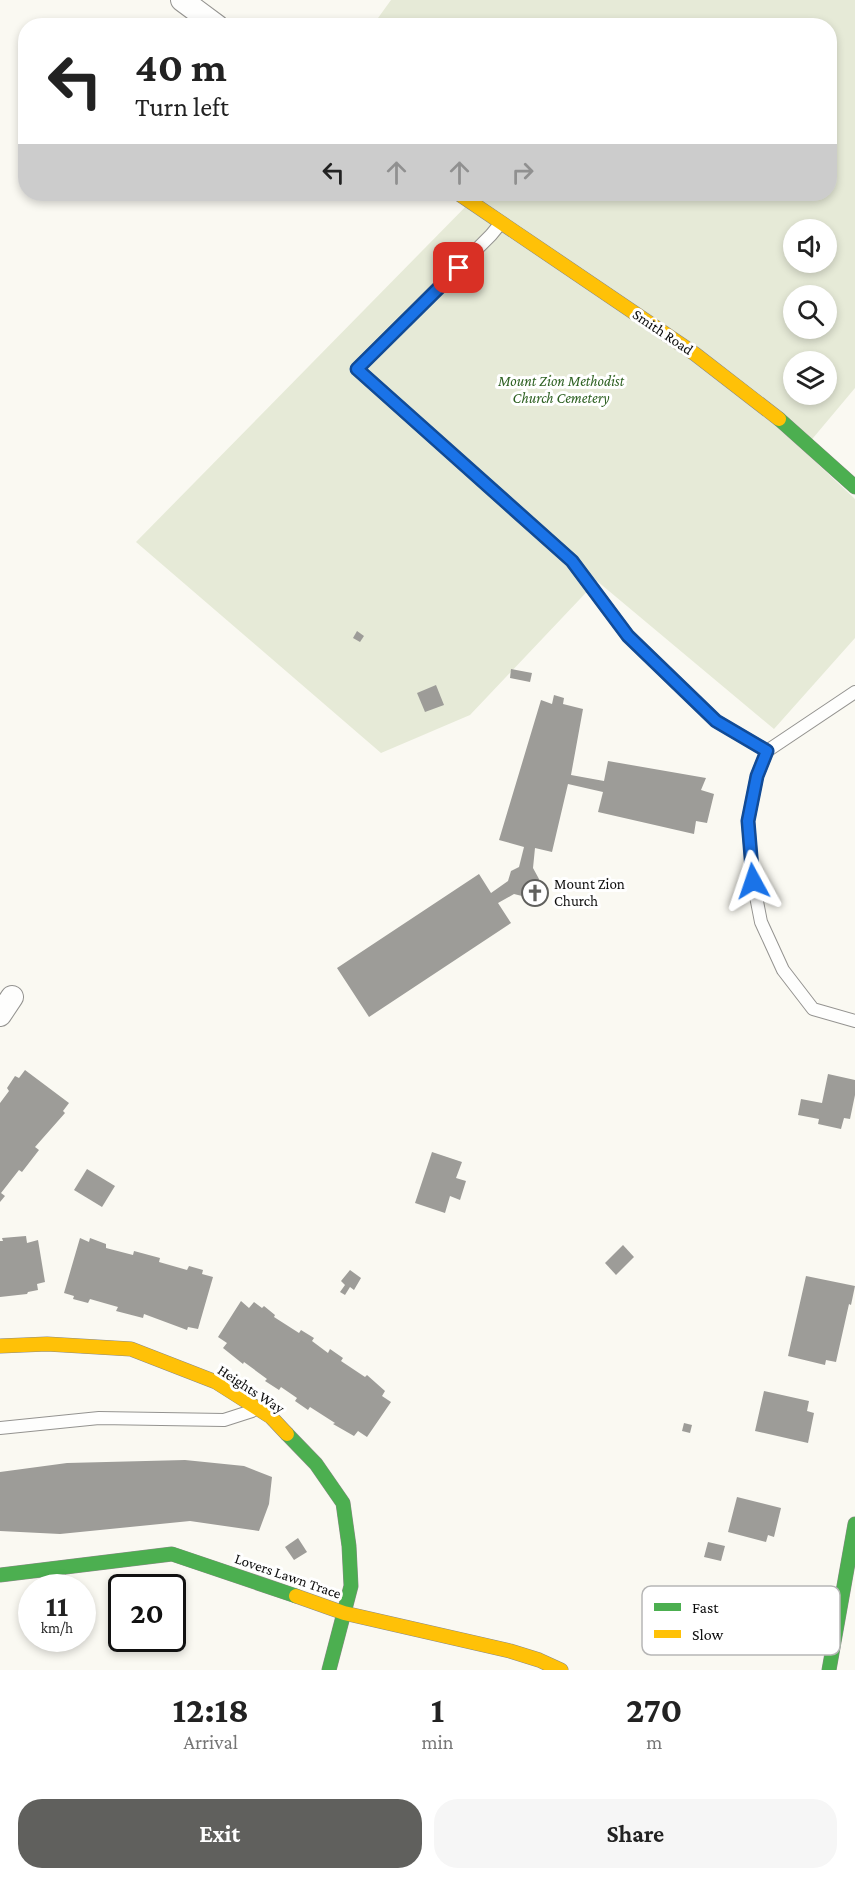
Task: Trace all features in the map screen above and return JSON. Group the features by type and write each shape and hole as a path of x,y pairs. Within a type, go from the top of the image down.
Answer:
{"street":[{"path":"182,0 206,18"},
{"name":"Smith Road","path":"470,201 695,354 772,413 855,487"},
{"name":"Heights Way","path":"0,1346 47,1344 131,1349 216,1382 271,1417 316,1464 343,1503 349,1546 351,1586 329,1670"},
{"path":"840,1608 855,1524"},
{"name":"Lovers Lawn Trace","path":"0,1575 172,1554 344,1613 510,1651 561,1670"},
{"path":"829,1670 832,1655"}],"lane":[{"path":"501,222 491,235 357,369 572,561 628,636 716,721 767,751"},
{"path":"855,692 767,751 757,776 748,821 753,881 761,922 783,970 813,1009 855,1021"},
{"path":"0,1428 99,1418 224,1420 259,1409"}],"green space":[{"name":"Mount Zion Methodist Church Cemetery","path":"391,0 855,0 855,388 803,450 855,499 855,638 774,729 597,581 470,715 381,753 136,542 471,201 837,201 837,18 378,18"}],"building":[{"path":"357,631 364,636 360,642 353,638"},
{"path":"511,669 532,673 530,682 510,678"},
{"path":"436,685 444,705 425,712 417,693"},
{"path":"554,695 564,698 563,704 583,709 571,775 604,781 608,761 706,778 701,790 714,794 707,823 696,821 694,834 598,812 603,792 568,784 552,852 535,848 533,868 539,879 536,891 526,897 514,894 498,903 511,923 369,1017 337,968 479,874 491,893 508,881 511,871 519,867 524,847 499,840 541,700 552,704"},
{"path":"25,1070 69,1103 63,1111 65,1113 35,1147 39,1150 22,1172 19,1170 1,1193 5,1196 0,1202 0,1103 9,1091 7,1088 15,1076 19,1078"},
{"path":"828,1074 855,1080 855,1095 850,1119 844,1118 841,1129 818,1124 819,1119 798,1115 801,1099 822,1103"},
{"path":"432,1152 462,1162 456,1178 466,1181 460,1200 450,1196 445,1213 415,1203"},
{"path":"87,1169 115,1186 102,1207 74,1190"},
{"path":"26,1236 27,1243 38,1240 45,1282 37,1284 38,1290 27,1294 0,1297 0,1241 3,1241 2,1238"},
{"path":"80,1238 89,1242 90,1238 106,1244 106,1248 133,1255 134,1251 160,1258 159,1262 187,1270 189,1266 203,1270 202,1274 213,1277 198,1329 188,1327 187,1330 144,1314 143,1318 116,1311 118,1307 90,1299 88,1303 73,1299 74,1296 64,1293"},
{"path":"623,1245 634,1257 616,1275 605,1263"},
{"path":"350,1270 361,1278 354,1290 350,1287 345,1295 340,1292 345,1285 341,1281"},
{"path":"806,1276 855,1286 836,1362 826,1360 825,1365 788,1356"},
{"path":"241,1301 249,1308 254,1302 262,1308 264,1306 275,1315 274,1317 299,1333 301,1330 314,1338 312,1341 328,1353 330,1349 343,1358 341,1361 365,1377 367,1375 385,1391 382,1396 391,1402 367,1437 358,1431 354,1436 310,1407 308,1410 295,1401 297,1398 281,1387 279,1390 265,1381 267,1379 223,1348 227,1343 218,1337"},
{"path":"764,1391 809,1401 807,1411 814,1413 808,1443 755,1431"},
{"path":"684,1423 692,1425 690,1433 682,1431"},
{"path":"185,1460 244,1466 272,1477 269,1504 259,1531 190,1521 60,1534 0,1531 0,1472 67,1463"},
{"path":"737,1497 781,1508 774,1537 768,1535 766,1542 728,1532"},
{"path":"298,1538 307,1552 294,1560 285,1547"},
{"path":"708,1542 725,1546 721,1561 704,1557"}],"traffic: fast":[{"path":"779,419 855,487"},
{"path":"287,1434 316,1464 343,1503 349,1546 351,1586 329,1670"},
{"path":"840,1608 855,1524"},
{"path":"0,1575 172,1554 296,1596"},
{"path":"829,1670 832,1655"}],"traffic: slow":[{"path":"469,201 695,354 779,419"},
{"path":"0,1346 47,1344 131,1349 216,1382 271,1417 287,1434"},
{"path":"296,1596 344,1613 510,1651 561,1670"}],"place":[{"name":"Mount Zion Church","path":"535,893"}],"route":[{"path":"459,268 357,369 572,561 628,636 716,721 767,751 757,776 748,821 753,881"}]}
